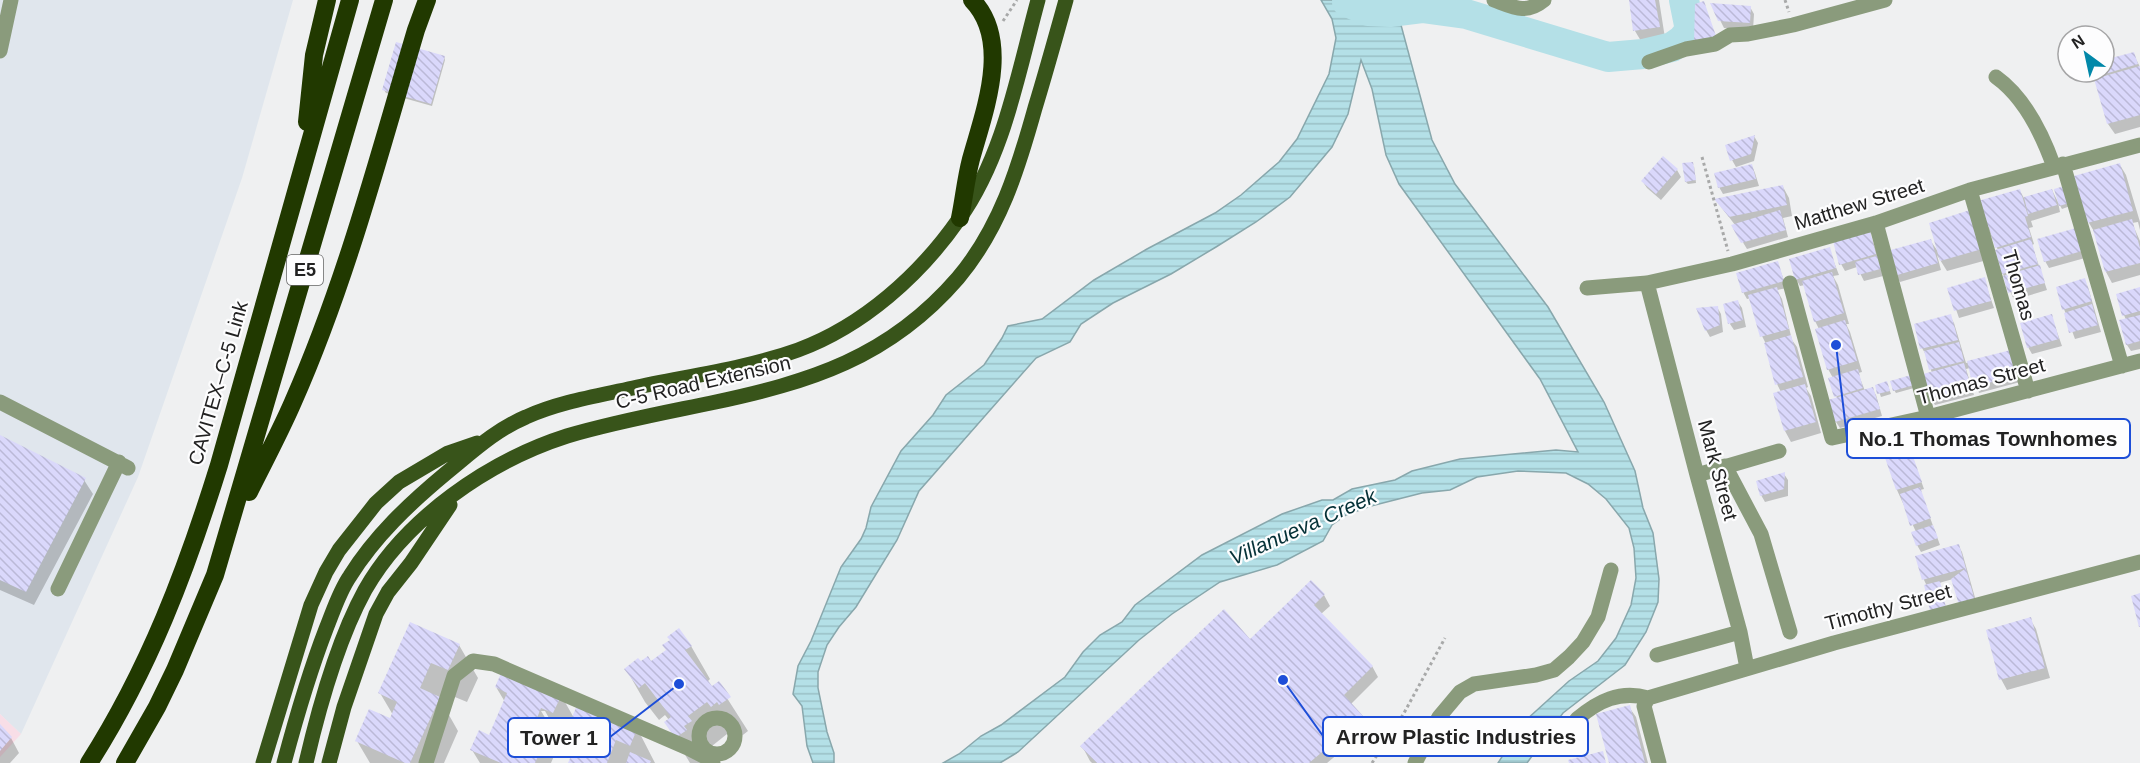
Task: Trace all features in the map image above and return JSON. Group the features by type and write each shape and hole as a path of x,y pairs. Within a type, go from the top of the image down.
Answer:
{"highway":[{"path":"302,170 314,55 327,0"},
{"name":"CAVITEX–C-5 Link","path":"89,763 129,694 165,620 182,578 219,465 350,0"},
{"name":"E5","path":"125,763 175,670 201,612 226,540 384,0"},
{"path":"226,540 293,402 328,310 359,224 416,30 427,0"},
{"path":"960,218 970,161 987,101 992,70 989,33 972,0"}],"main road":[{"name":"C-5 Road Extension","path":"284,763 305,688 330,618 348,578 372,544 400,514 485,441 510,425 543,410 757,362 817,342 864,315 895,290 930,256 960,218 974,194 997,142 1038,0"},
{"name":"C-5 Road Extension","path":"306,763 324,697 349,625 367,588 388,557 417,525 458,492 517,455 567,436 638,418 744,396 824,373 883,344 922,315 959,277 988,236 1000,214 1022,154 1066,0"},
{"path":"263,763 311,604 339,550 376,503 399,482 448,453 485,441"},
{"path":"329,763 344,707 376,614 388,592 411,563 458,492"}],"street":[{"path":"0,51 11,0"},
{"path":"1494,0 1518,9 1531,9 1544,0"},
{"path":"1649,62 1686,49 1715,44 1730,35 1793,25 1885,0"},
{"path":"1996,78 2011,89 2059,166 2122,366"},
{"name":"Matthew Street","path":"1587,288 1647,283 1732,264 1876,223 1970,190 2140,145"},
{"name":"Thomas","path":"1970,190 2028,391"},
{"path":"1876,223 1928,417"},
{"name":"Mark Street","path":"1647,283 1748,668"},
{"name":"Thomas Street","path":"1790,283 1832,438 1928,417 2140,361"},
{"path":"0,402 123,465 58,589"},
{"path":"1696,475 1779,451"},
{"path":"1725,466 1761,534 1790,632"},
{"name":"Timothy Street","path":"1648,698 1748,668 2140,561"},
{"path":"1415,763 1439,717 1460,692 1473,684 1536,675 1554,669 1569,657 1583,642 1598,617 1611,570"},
{"path":"1657,655 1740,632"},
{"path":"426,763 454,676 473,661 494,664 693,743 712,759 732,746 735,739 732,725 719,718 712,718 701,726 693,743"},
{"path":"1577,719 1603,700 1618,696 1639,695 1648,698 1644,706 1659,763"}],"path":[{"path":"998,29 1017,0"},
{"path":"1702,157 1732,264"},
{"path":"1372,763 1404,713 1445,638"}],"shaded area":[{"path":"0,0 293,0 242,178 138,477 21,734 0,714"},
{"path":"0,714 21,734 0,757"}],"water":[{"name":"Villanueva Creek","path":"1321,0 1360,0 1401,25 1432,140 1455,184 1548,307 1604,402 1635,471 1643,508 1653,533 1659,579 1658,602 1646,632 1625,665 1563,713 1527,763 1498,763 1525,721 1569,681 1598,661 1616,638 1631,605 1636,578 1634,548 1629,528 1606,499 1588,484 1566,473 1518,471 1477,477 1450,490 1422,493 1346,515 1332,525 1323,541 1277,565 1220,582 1172,614 1139,640 1018,752 1000,763 943,763 1001,725 1065,677 1083,652 1100,635 1122,622 1135,605 1202,555 1282,514 1322,500 1333,500 1352,489 1395,480 1412,471 1460,459 1556,450 1578,452 1540,379 1399,184 1386,155 1372,89 1361,60 1348,114 1332,147 1290,197 1256,222 1171,274 1113,303 1081,324 1070,342 1036,358 919,491 897,540 856,607 827,645 818,672 818,688 834,753 834,763 813,763 807,746 802,706 793,694 798,666 811,641 841,567 861,539 871,507 901,451 933,415 946,395 984,365 1008,326 1042,319 1094,280 1215,213 1241,195 1279,162 1297,139 1329,74 1336,38 1332,19"}],"building":[{"path":"1629,0 1655,0 1660,27 1633,31"},
{"path":"1704,1 1716,36 1694,44 1695,4"},
{"path":"1710,3 1751,6 1750,23 1718,21"},
{"path":"396,42 445,56 431,104 382,90"},
{"path":"2134,52 2138,64 2116,71 2116,57"},
{"path":"2140,66 2140,115 2107,124 2095,84 2116,84 2116,73"},
{"path":"1755,135 1751,154 1730,161 1725,145"},
{"path":"1663,156 1678,169 1656,194 1641,181"},
{"path":"1693,162 1696,180 1685,182 1682,163"},
{"path":"2120,163 2133,211 2087,223 2074,176"},
{"path":"1752,164 1756,179 1718,188 1714,173"},
{"path":"1783,185 1787,205 1729,217 1714,199"},
{"path":"2068,185 2073,202 2059,206 2054,189"},
{"path":"2020,189 2031,237 1995,248 1989,227 1985,228 1978,201"},
{"path":"2052,189 2057,205 2028,214 2024,197"},
{"path":"1780,210 1786,230 1741,243 1731,225"},
{"path":"1970,210 1982,249 1940,261 1929,223"},
{"path":"2132,219 2140,248 2140,263 2105,272 2093,230"},
{"path":"2076,228 2082,251 2044,262 2037,239"},
{"path":"1870,231 1876,254 1839,265 1833,241"},
{"path":"1931,239 1938,263 1894,276 1887,251"},
{"path":"2031,239 2038,264 2002,274 1995,250"},
{"path":"1830,247 1836,268 1795,280 1789,259"},
{"path":"1880,255 1884,268 1858,275 1855,262"},
{"path":"1778,261 1784,281 1742,293 1736,273"},
{"path":"2040,265 2045,283 2008,293 2003,276"},
{"path":"1832,272 1844,313 1814,322 1802,281"},
{"path":"1985,277 1991,301 1954,311 1947,288"},
{"path":"2085,278 2092,301 2062,310 2056,287"},
{"path":"1777,287 1789,329 1760,337 1748,295"},
{"path":"2140,287 2140,311 2122,316 2116,294"},
{"path":"1738,300 1743,320 1728,324 1723,304"},
{"path":"2092,304 2098,325 2069,333 2064,313"},
{"path":"1718,306 1720,325 1705,331 1696,308"},
{"path":"1951,314 1958,340 1920,349 1914,324"},
{"path":"2052,314 2059,339 2027,348 2020,323"},
{"path":"2140,315 2140,341 2126,345 2119,320"},
{"path":"1845,320 1857,361 1827,370 1815,329"},
{"path":"1791,335 1803,377 1775,385 1764,343"},
{"path":"1959,342 1964,361 1929,370 1924,351"},
{"path":"2011,350 2018,375 1973,387 1967,361"},
{"path":"1964,363 1971,388 1929,399 1923,374"},
{"path":"1858,369 1863,388 1834,397 1828,378"},
{"path":"1911,375 1914,385 1893,391 1890,381"},
{"path":"1887,381 1890,391 1877,394 1875,385"},
{"path":"1805,384 1816,422 1784,431 1773,393"},
{"path":"1873,387 1880,409 1835,422 1828,400"},
{"path":"0,435 86,478 26,592 0,580"},
{"path":"1910,448 1922,482 1896,490 1882,449"},
{"path":"1785,472 1784,489 1760,496 1756,481"},
{"path":"1920,487 1931,518 1910,526 1900,494"},
{"path":"1933,525 1938,538 1916,546 1911,532"},
{"path":"1959,544 1966,568 1922,580 1915,556"},
{"path":"1966,568 1975,601 1959,605 1951,579"},
{"path":"1311,580 1325,594 1314,605 1373,666 1344,695 1364,717 1309,763 1097,763 1080,746 1224,609 1250,639"},
{"path":"1940,581 1947,612 1931,615 1924,585"},
{"path":"2140,593 2140,627 2139,627 2131,596"},
{"path":"2031,617 2045,668 1999,680 1986,630"},
{"path":"410,622 460,644 448,670 431,663 420,688 440,697 410,763 405,763 355,741 369,709 390,718 397,702 378,693"},
{"path":"679,628 692,646 685,650 712,686 719,681 731,697 711,707 707,702 688,716 692,721 684,726 687,730 675,738 664,722 671,717 645,683 639,688 624,669 638,658 641,661 648,656 651,661 666,650 662,645 670,640 667,637"},
{"path":"503,669 562,694 553,713 541,708 524,750 538,756 535,763 501,763 470,750 479,730 489,735 507,693 495,687"},
{"path":"578,703 638,727 630,746 616,740 607,763 568,763 583,727 570,722"},
{"path":"1630,705 1645,763 1609,763 1596,714"},
{"path":"0,724 12,737 0,751"},
{"path":"1603,751 1606,763 1569,763 1568,760"},
{"path":"630,752 651,761 650,763 626,763"}],"waterway":[{"path":"1347,2 1368,11 1390,12 1422,8 1466,14 1608,57 1643,54 1672,47 1682,40 1690,30 1684,0"}],"place":[{"name":"No.1 Thomas Townhomes","path":"1836,345"},
{"name":"Arrow Plastic Industries","path":"1283,680"},
{"name":"Tower 1","path":"679,684"}]}
